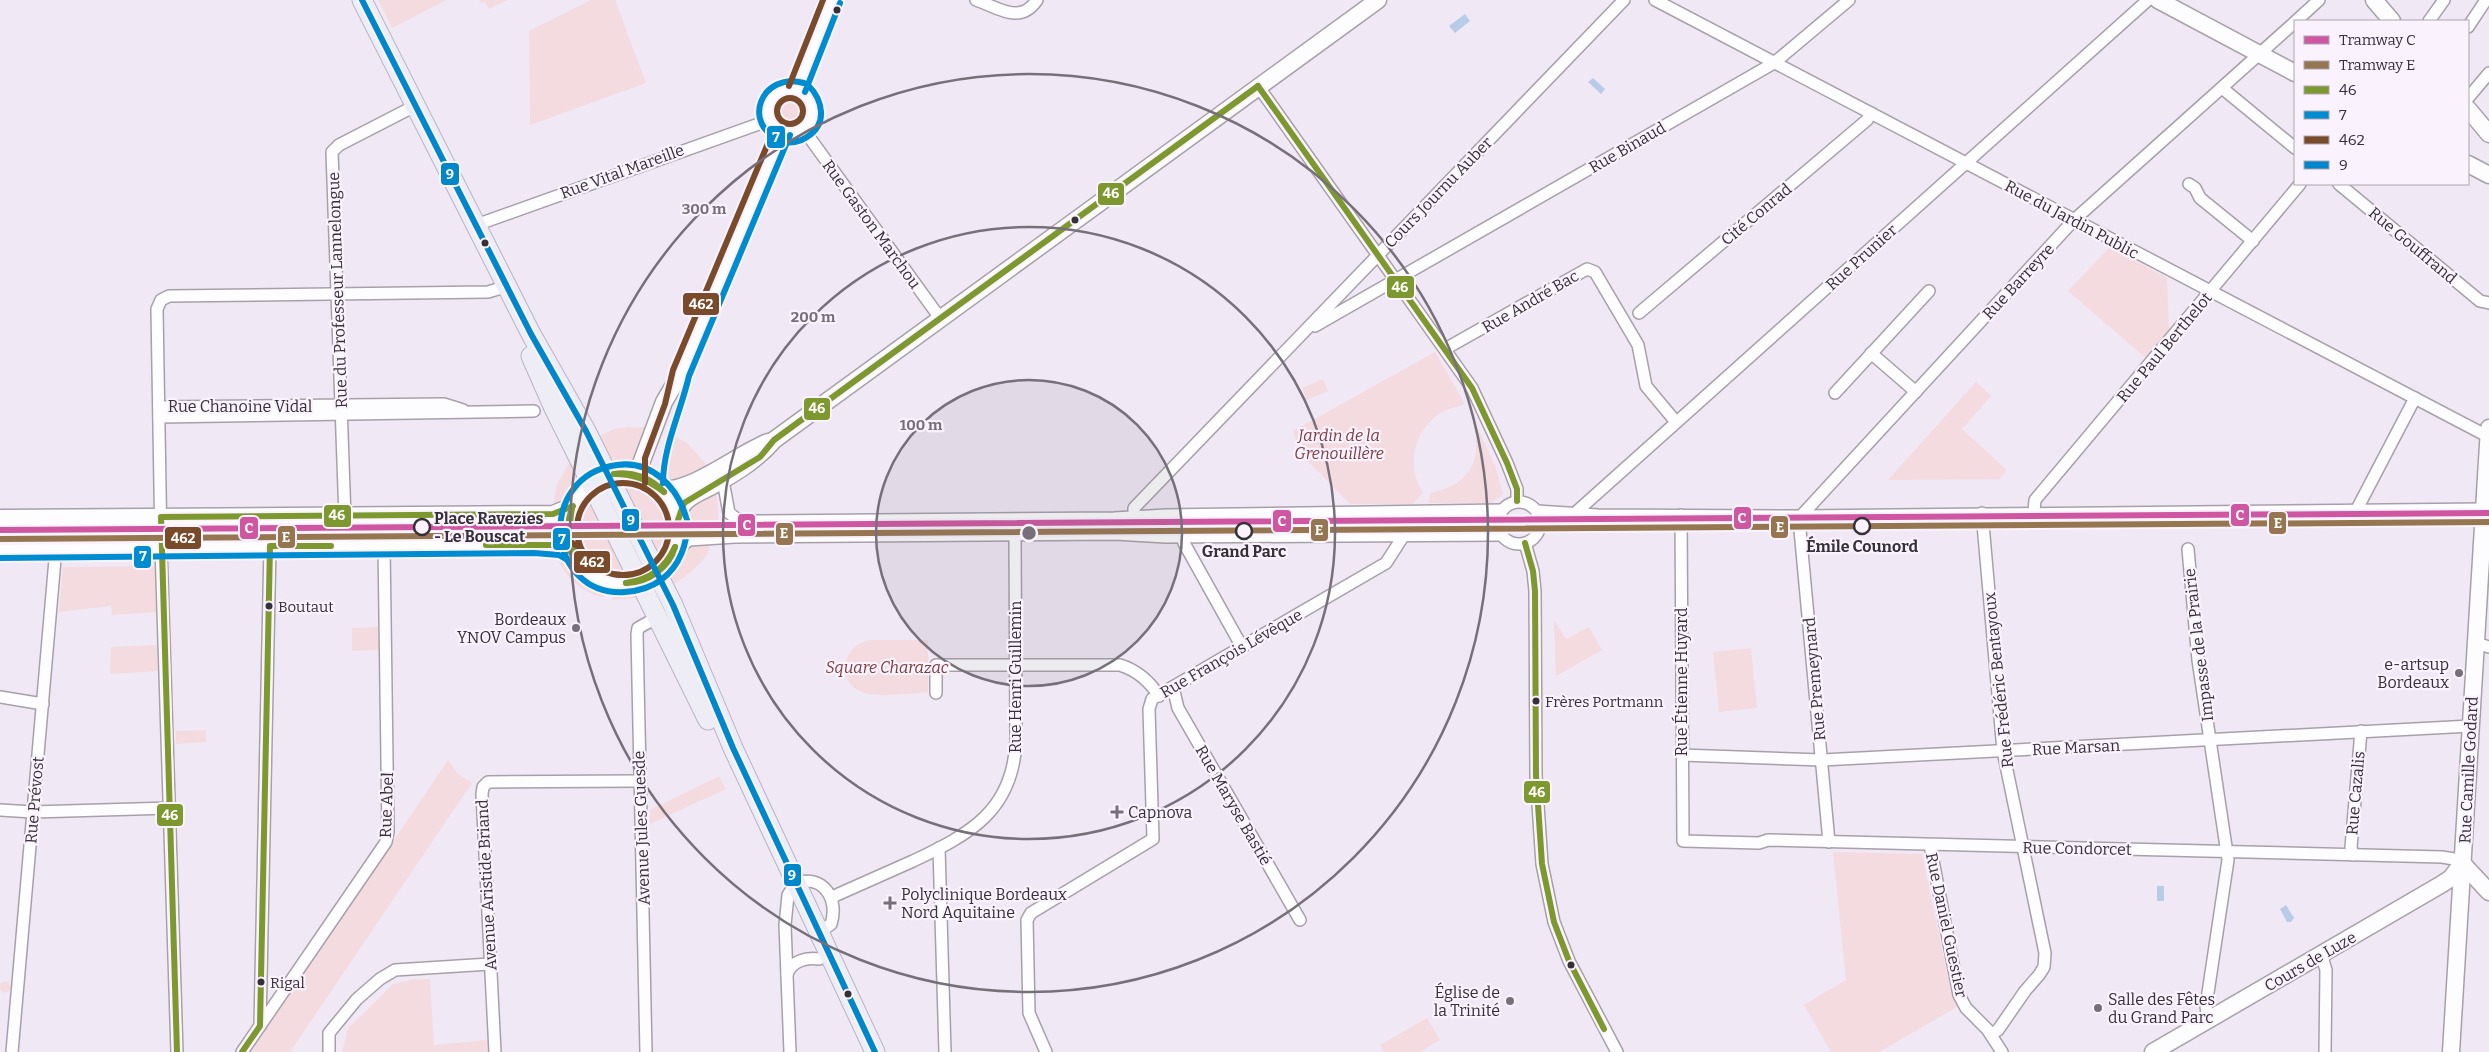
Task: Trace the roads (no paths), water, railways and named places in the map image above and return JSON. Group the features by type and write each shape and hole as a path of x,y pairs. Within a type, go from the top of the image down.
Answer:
{"main road":[{"path":"352,0 498,289 600,479"},
{"path":"362,0 531,334 649,577 682,623 819,959 863,1052"},
{"path":"797,89 832,0"},
{"path":"678,520 684,503 760,457 774,440 1378,0"},
{"path":"2158,0 2294,72"},
{"path":"2374,0 2391,20"},
{"path":"789,88 797,89 806,94 813,106 812,119 804,130 789,134 782,132 770,120 768,106 776,94 789,88"},
{"path":"2469,110 2489,134"},
{"path":"0,549 541,544 562,546 574,554 585,569 599,579 624,584 649,577 673,553 679,532 675,508 658,486 654,460 673,406 682,373 782,132"},
{"path":"2469,165 2489,175"},
{"path":"632,474 640,466 664,402 682,373"},
{"name":"Rue Camille Godard","path":"2451,1052 2471,726 2482,645 2485,563 2484,509 2489,428"},
{"path":"574,554 568,531 573,506 581,493 600,479 632,474 658,486 675,490 687,486 753,448 774,440"},
{"path":"0,518 553,514 573,506"},
{"path":"649,577 658,617 792,889 819,933 875,1052"},
{"path":"2462,863 2489,892"},
{"name":"Cours de Luze","path":"2153,1052 2171,1047 2208,1020 2442,884 2451,878 2462,863"}],"street":[{"path":"976,0 1015,14 1024,13 1037,0"},
{"name":"Cours Journu Auber","path":"1134,516 1134,508 1624,0"},
{"name":"Rue du Jardin Public","path":"1655,0 2489,437"},
{"name":"Rue Binaud","path":"1302,333 1774,63 1849,0"},
{"name":"Rue Prunier","path":"1574,514 2148,0"},
{"name":"Rue Barreyre","path":"2297,20 2319,0"},
{"path":"2430,20 2444,0"},
{"path":"2469,26 2486,0"},
{"name":"Rue Barreyre","path":"1801,516 2074,220 2294,23"},
{"path":"2469,97 2489,73"},
{"path":"1258,86 1472,388 1488,418 1517,489 1517,501"},
{"path":"2222,88 2294,147"},
{"name":"Rue du Professeur Lannelongue","path":"346,546 332,152 339,145 407,110"},
{"name":"Cité Conrad","path":"1640,313 1867,120 1871,113"},
{"name":"Rue Vital Mareille","path":"476,225 770,120"},
{"name":"Rue Gaston Marchou","path":"804,130 940,318"},
{"path":"2189,184 2195,188 2200,198 2252,241"},
{"name":"Rue Paul Berthelot","path":"2034,512 2035,500 2299,185"},
{"name":"Rue Gouffrand","path":"2340,185 2480,301 2489,303"},
{"name":"Rue André Bac","path":"1445,349 1587,269 1595,272 1638,345 1646,386 1676,422"},
{"path":"177,1052 161,547 157,309 161,300 170,296 485,292 498,289"},
{"path":"1835,392 1928,291"},
{"path":"1871,352 1916,392"},
{"path":"2357,509 2415,398"},
{"name":"Rue Chanoine Vidal","path":"159,412 341,410 444,404 470,412 534,411"},
{"path":"725,479 724,486 729,513 736,519 750,521 1114,518 1180,514 1502,510"},
{"path":"1501,535 1498,521 1502,510 1517,501 1528,504 1537,511 1574,514 1801,516 2034,512 2484,509"},
{"path":"673,553 689,540 749,537 1114,534 1181,536 1501,535 1512,543 1525,543 1533,538 1538,530 1540,520 1537,511"},
{"name":"Rue Frédéric Bentayoux","path":"1982,513 2003,751 2046,961 2039,976 2025,991 1998,1030 1991,1034"},
{"path":"1180,514 1181,536 1242,646"},
{"name":"Rue Étienne Huyard","path":"1681,515 1682,837 1683,841 1692,842"},
{"name":"Rue Premeynard","path":"1801,516 1800,530 1829,842"},
{"name":"Rue Henri Guillemin","path":"832,897 956,840 981,821 1001,796 1009,778 1016,747 1015,535"},
{"name":"Rue François Lévêque","path":"1041,1050 1029,1013 1027,920 1031,913 1153,839 1149,709 1152,699 1386,563 1404,535"},
{"path":"1525,543 1533,571 1535,592 1536,775 1542,864 1554,922 1569,962 1617,1052"},
{"name":"Rue Abel","path":"242,1052 260,1026 264,1013 386,842 388,832 384,545"},
{"path":"264,1013 270,546"},
{"name":"Rue Prévost","path":"12,1052 56,548"},
{"name":"Impasse de la Prairie","path":"2188,550 2198,660 2228,860 2206,1006 2208,1020"},
{"name":"Avenue Jules Guesde","path":"646,1052 642,796 639,781 637,634 638,628 658,617"},
{"path":"936,693 936,665 1120,665 1128,667 1148,682 1159,696"},
{"name":"Rue Maryse Bastié","path":"1173,687 1178,708 1300,920"},
{"path":"0,697 43,704"},
{"name":"Rue Marsan","path":"1682,755 1822,760 2471,726"},
{"name":"Rue Cazalis","path":"2353,855 2351,847 2361,731"},
{"name":"Avenue Aristide Briand","path":"495,1052 482,794 485,784 639,781"},
{"path":"0,810 33,812 170,808"},
{"name":"Rue Condorcet","path":"1692,842 1829,842 2442,857 2454,858 2462,863"},
{"name":"Rue Daniel Guestier","path":"1930,845 1959,995 1966,1008 1991,1034 2002,1052"},
{"path":"939,848 944,1052"},
{"path":"790,1052 785,925 792,889 812,881 826,889 832,897 834,906 831,924 819,933"},
{"path":"2321,954 2326,970 2325,1052"},
{"path":"787,974 794,964 806,959 819,959"},
{"path":"329,1052 329,1033 357,999 380,978 395,970 490,964"}],"water":[{"path":"1465,14 1470,21 1455,33 1449,26"},
{"path":"1593,78 1605,89 1601,94 1588,82"},
{"path":"2157,886 2164,886 2164,901 2157,901"},
{"path":"2286,905 2294,918 2291,922 2287,922 2280,909"}],"tram line":[{"name":"C","path":"0,530 2489,513"},
{"name":"E","path":"0,539 2489,522"}],"place":[{"name":"Émile Counord","path":"1862,526"},
{"name":"Place Ravezies - Le Bouscat","path":"422,527"},
{"name":"Grand Parc","path":"1244,531"},
{"name":"Boutaut","path":"269,606"},
{"name":"Bordeaux YNOV Campus","path":"576,628"},
{"name":"e-artsup Bordeaux","path":"2459,673"},
{"name":"Frères Portmann","path":"1536,701"},
{"name":"Capnova","path":"1117,812"},
{"name":"Polyclinique Bordeaux Nord Aquitaine","path":"890,903"},
{"name":"Rigal","path":"261,982"},
{"name":"Église de la Trinité","path":"1510,1001"},
{"name":"Salle des Fêtes du Grand Parc","path":"2098,1008"}],"park label":[{"name":"Jardin de la Grenouillère","path":"1339,444"},
{"name":"Square Charazac","path":"887,667"}]}
